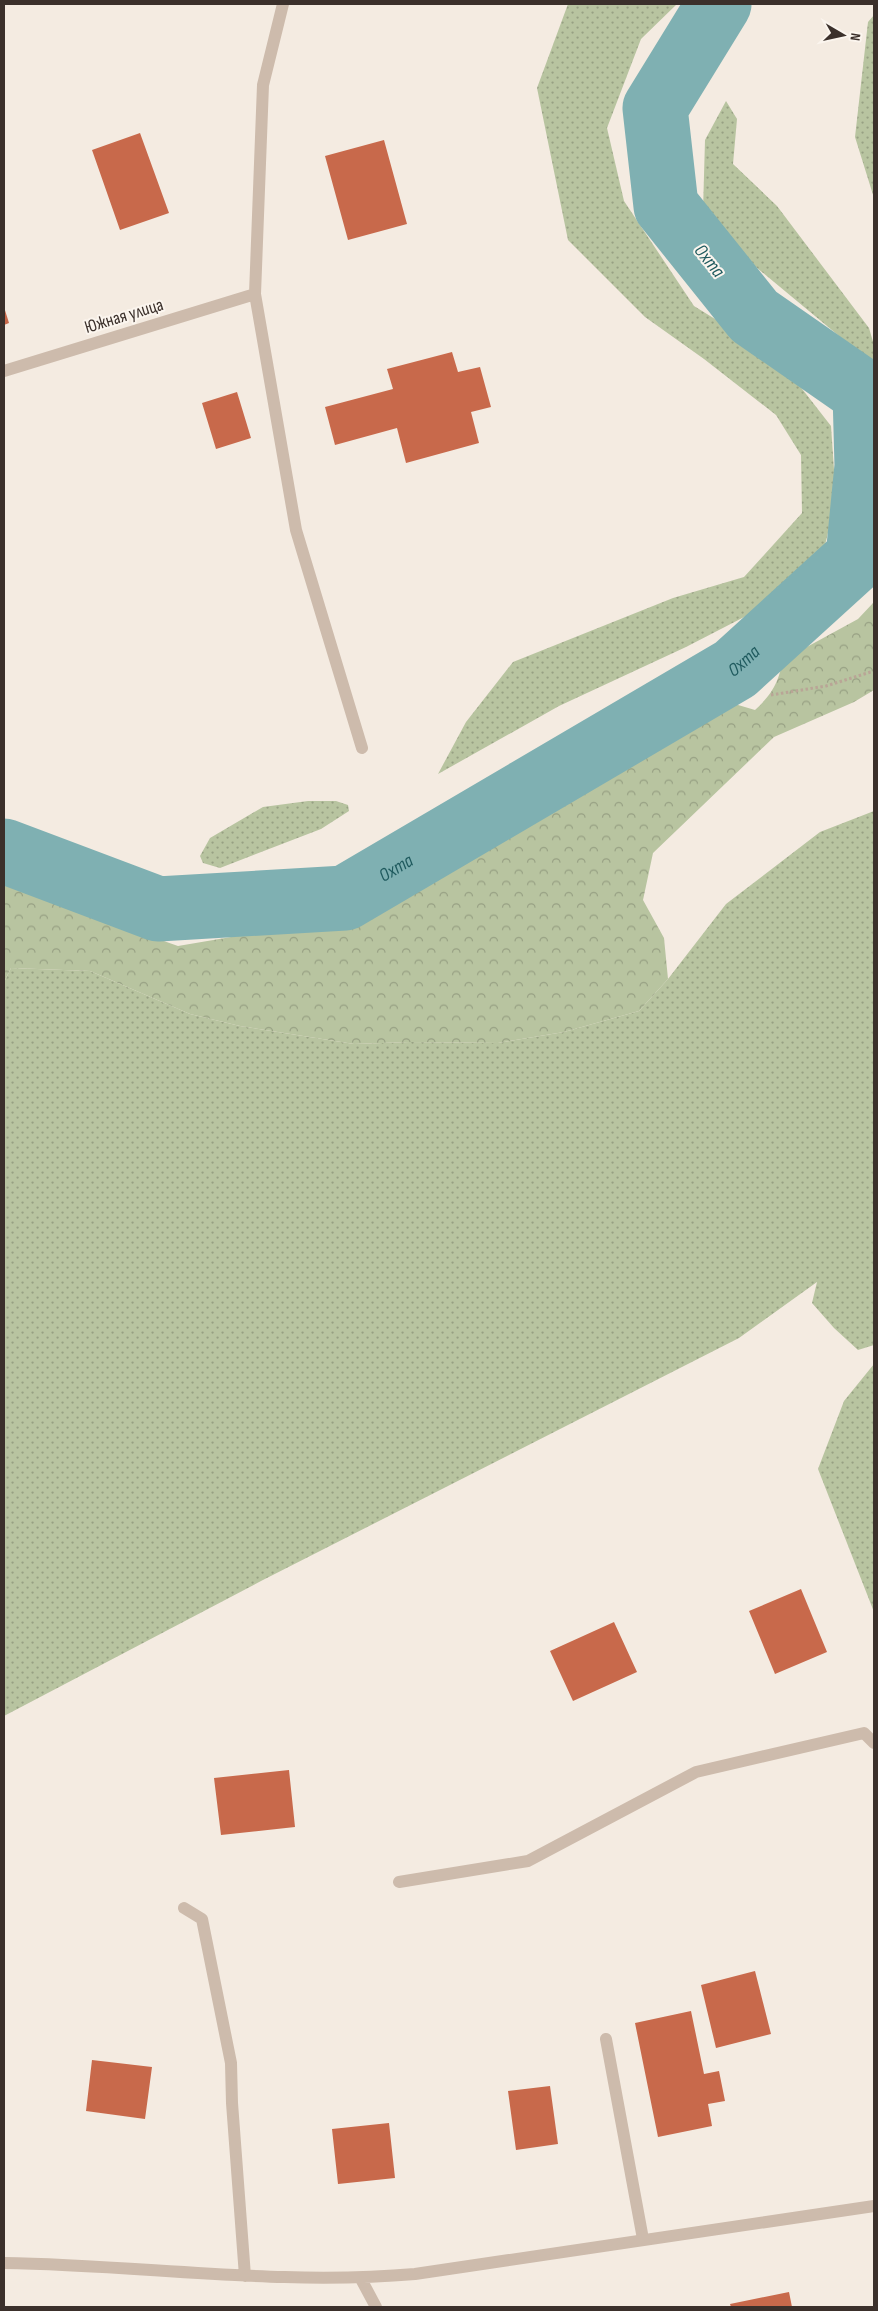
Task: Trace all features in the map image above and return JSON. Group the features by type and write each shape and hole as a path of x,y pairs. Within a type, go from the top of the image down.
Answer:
{"street":[{"path":"283,4 262,85 255,294 296,530 362,748"},
{"name":"Южная улица","path":"4,371 255,294"},
{"path":"399,1882 528,1861 696,1772 864,1733 874,1743"},
{"path":"184,1908 202,1919 231,2063 232,2103 246,2276"},
{"path":"606,2039 642,2239"},
{"path":"4,2263 293,2279 361,2279 425,2272 874,2206"},
{"path":"361,2279 376,2307"}],"path":[{"path":"771,695 826,686 874,671"}],"green space":[{"path":"568,4 677,4 641,39 607,128 624,201 694,306 778,358 831,426 836,499 821,562 750,614 686,647 559,706 438,774 466,722 513,662 673,598 744,577 802,513 801,455 776,415 704,359 645,317 568,240 537,88"},
{"path":"874,15 874,198 855,137 868,22"},
{"path":"726,101 737,119 733,164 777,206 869,328 874,345 874,365 751,263 703,211 705,140"},
{"path":"874,602 874,690 854,702 774,737 653,853 643,900 664,938 668,979 639,1011 564,1032 498,1043 410,1042 354,1044 240,1026 190,1014 90,971 11,968 4,982 4,885 178,946 368,914 728,702 755,710 774,688 783,660 858,619"},
{"path":"308,801 336,801 348,805 349,811 321,829 220,868 203,863 200,856 210,838 263,807"},
{"path":"874,811 874,1345 858,1350 834,1328 812,1303 817,1282 739,1338 261,1581 4,1716 4,982 11,968 90,971 190,1014 240,1026 354,1044 410,1042 498,1043 564,1032 639,1011 668,979 726,904 820,832"},
{"path":"874,1364 874,1612 818,1469 844,1401"}],"building":[{"path":"140,133 169,213 120,230 92,150"},
{"path":"384,140 407,224 348,240 325,156"},
{"path":"4,307 9,323 4,325"},
{"path":"452,352 458,372 480,367 491,407 471,412 479,443 406,463 397,428 335,445 325,407 393,389 387,369"},
{"path":"237,392 251,438 216,449 202,403"},
{"path":"801,1589 827,1652 775,1674 749,1611"},
{"path":"614,1622 637,1672 573,1701 550,1651"},
{"path":"289,1770 295,1827 221,1835 214,1778"},
{"path":"755,1971 771,2034 716,2048 701,1985"},
{"path":"691,2011 704,2074 719,2071 725,2101 708,2104 712,2126 658,2137 635,2023"},
{"path":"92,2060 152,2067 145,2119 86,2111"},
{"path":"550,2086 558,2144 516,2150 508,2091"},
{"path":"389,2123 395,2178 338,2184 332,2129"},
{"path":"789,2292 792,2307 731,2307 730,2304"}],"waterway":[{"name":"Охта","path":"4,851 158,909 345,898 735,669 858,557 867,466 865,393 754,316 666,206 655,108 719,4"}]}
